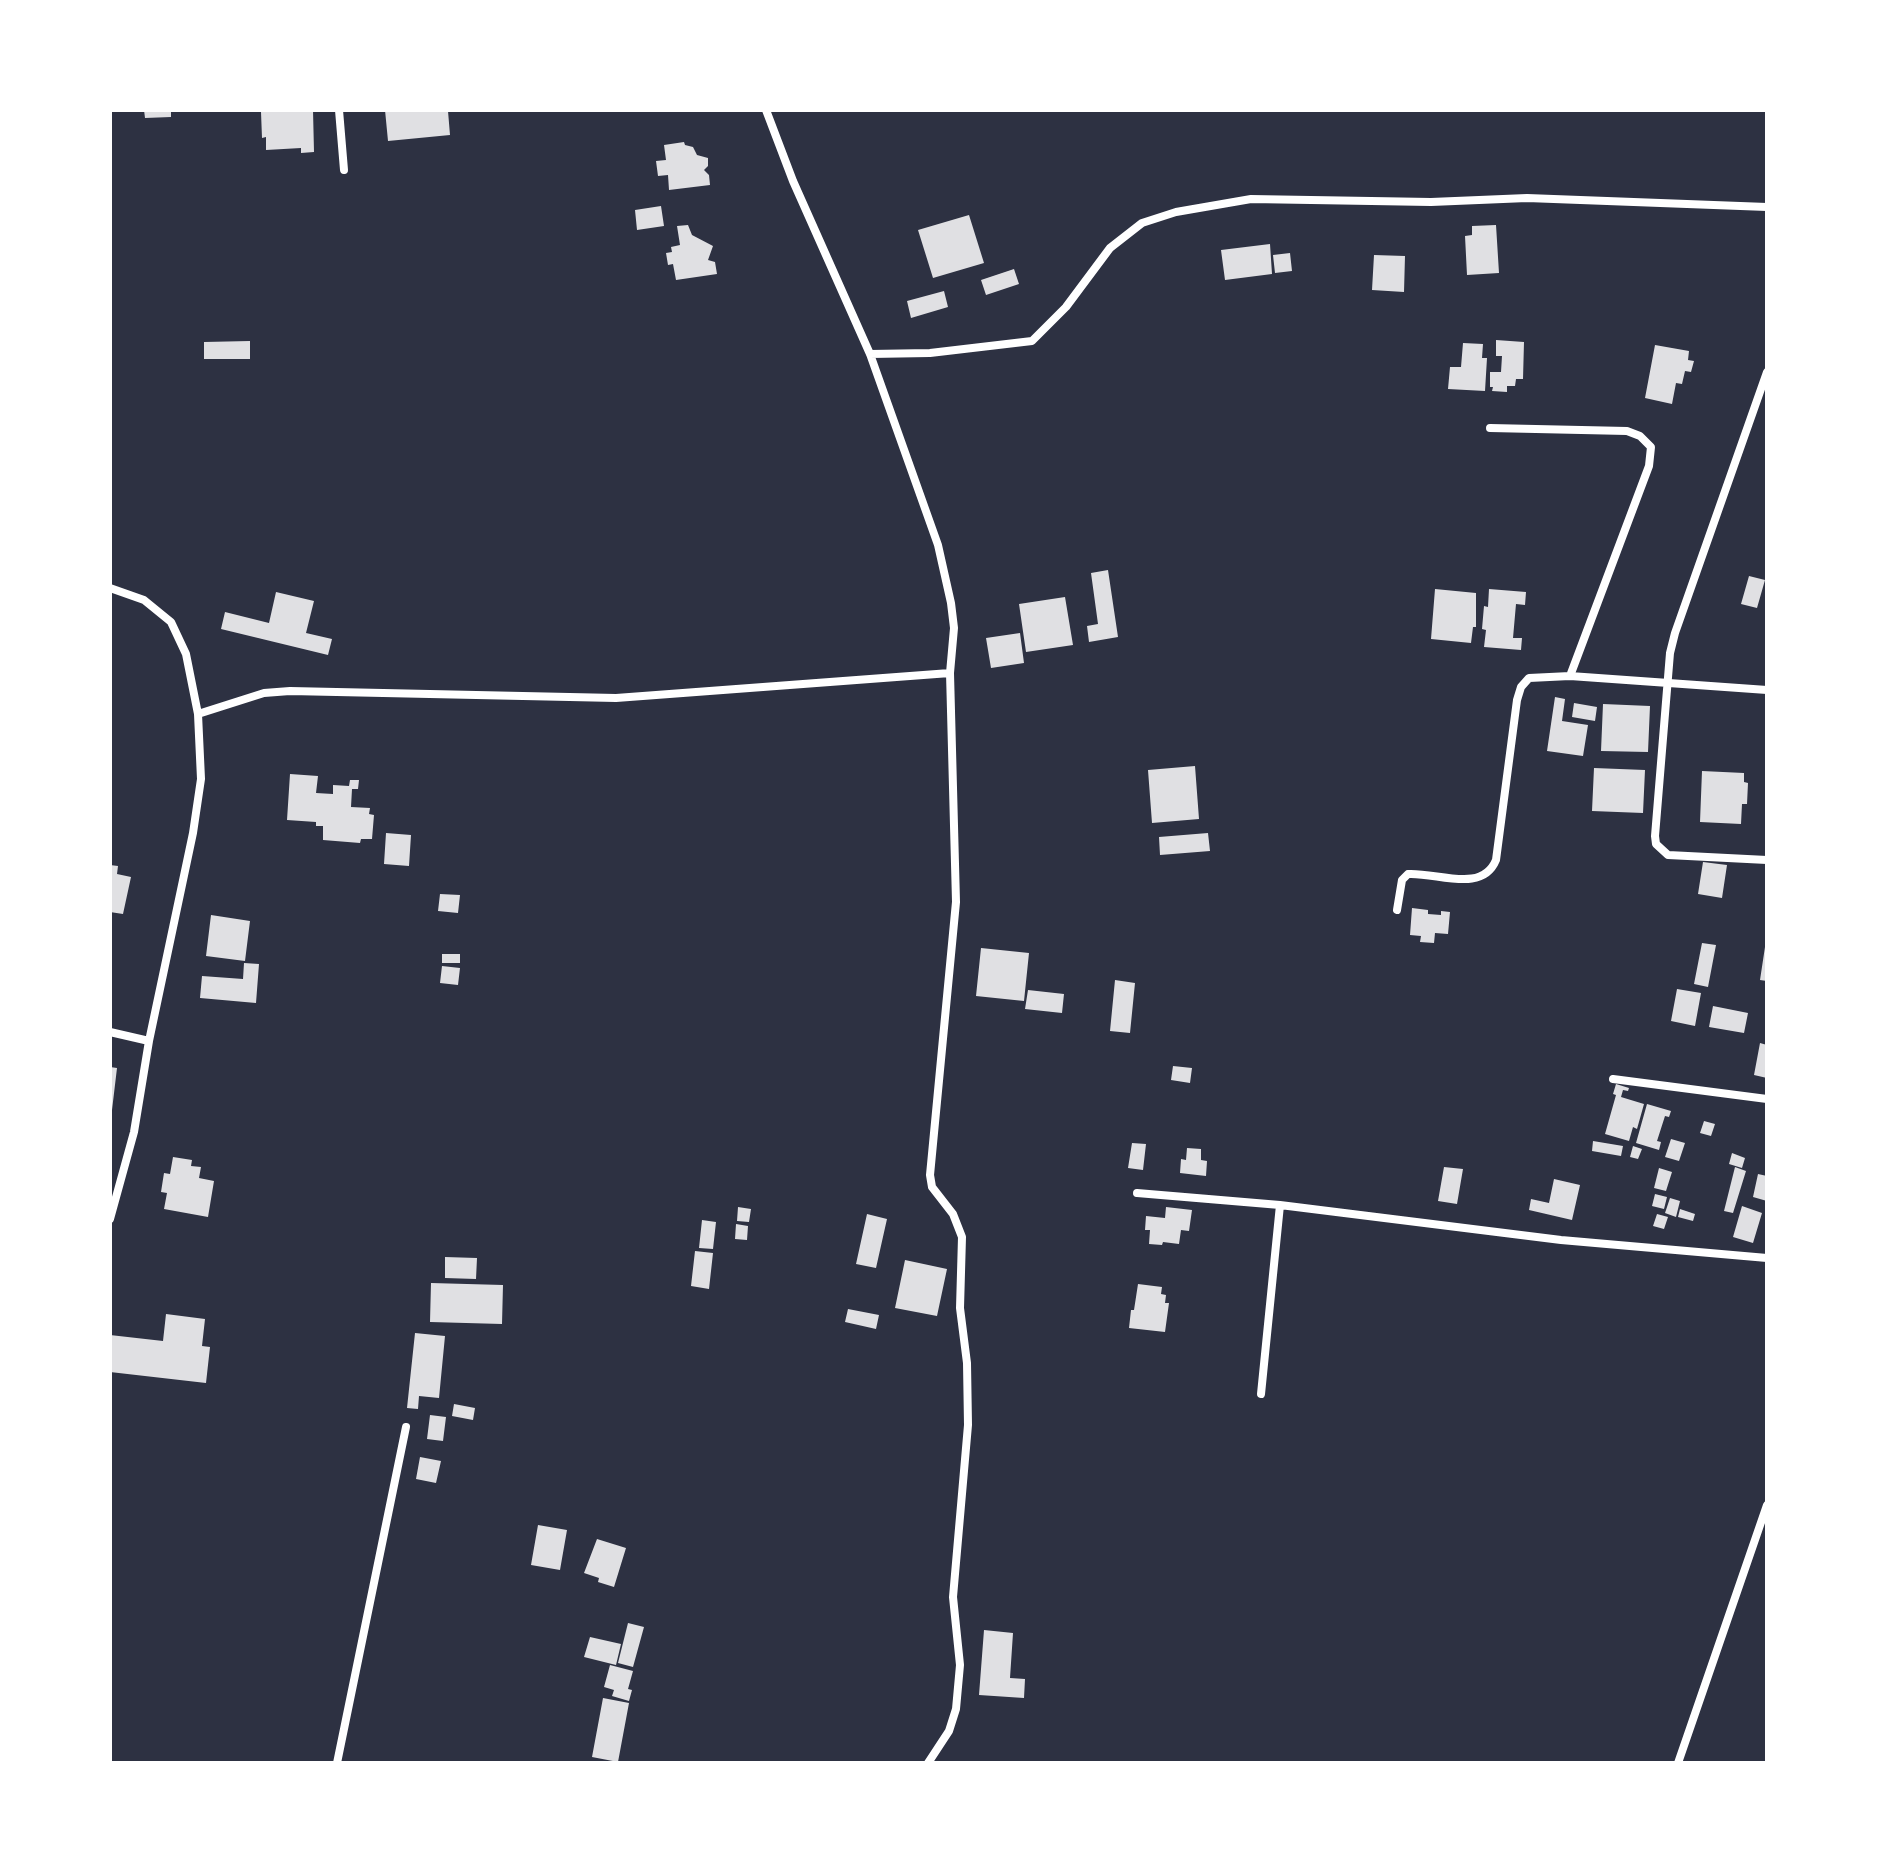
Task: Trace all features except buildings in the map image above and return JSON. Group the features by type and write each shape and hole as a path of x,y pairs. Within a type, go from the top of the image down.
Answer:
{"street":[{"path":"339,110 344,170"},
{"path":"766,110 793,181 870,354 938,545 954,628 950,673 956,902 930,1175 932,1187 953,1214 962,1237 960,1308 967,1363 968,1425 953,1597 960,1665 956,1709 949,1731 928,1763"},
{"path":"870,354 930,353 1032,341 1066,307 1110,248 1142,223 1176,212 1251,199 1431,202 1527,198 1767,207"},
{"path":"1767,372 1675,633 1668,683 1656,844 1668,855 1767,860"},
{"path":"1490,428 1627,431 1646,440 1651,447 1649,466 1570,676"},
{"path":"110,588 144,600 171,622 186,654 198,714 201,779 134,1132 110,1219"},
{"path":"198,714 264,693 290,691 616,698 950,673"},
{"path":"1397,910 1402,880 1408,874 1473,879 1487,875 1492,869 1496,860 1521,687 1525,681 1534,676 1570,676 1767,690"},
{"path":"110,1032 149,1041"},
{"path":"1613,1079 1767,1099"},
{"path":"1137,1193 1280,1205 1561,1240 1767,1258"},
{"path":"1261,1394 1280,1205"},
{"path":"337,1763 406,1427"},
{"path":"1678,1763 1767,1505"}]}
